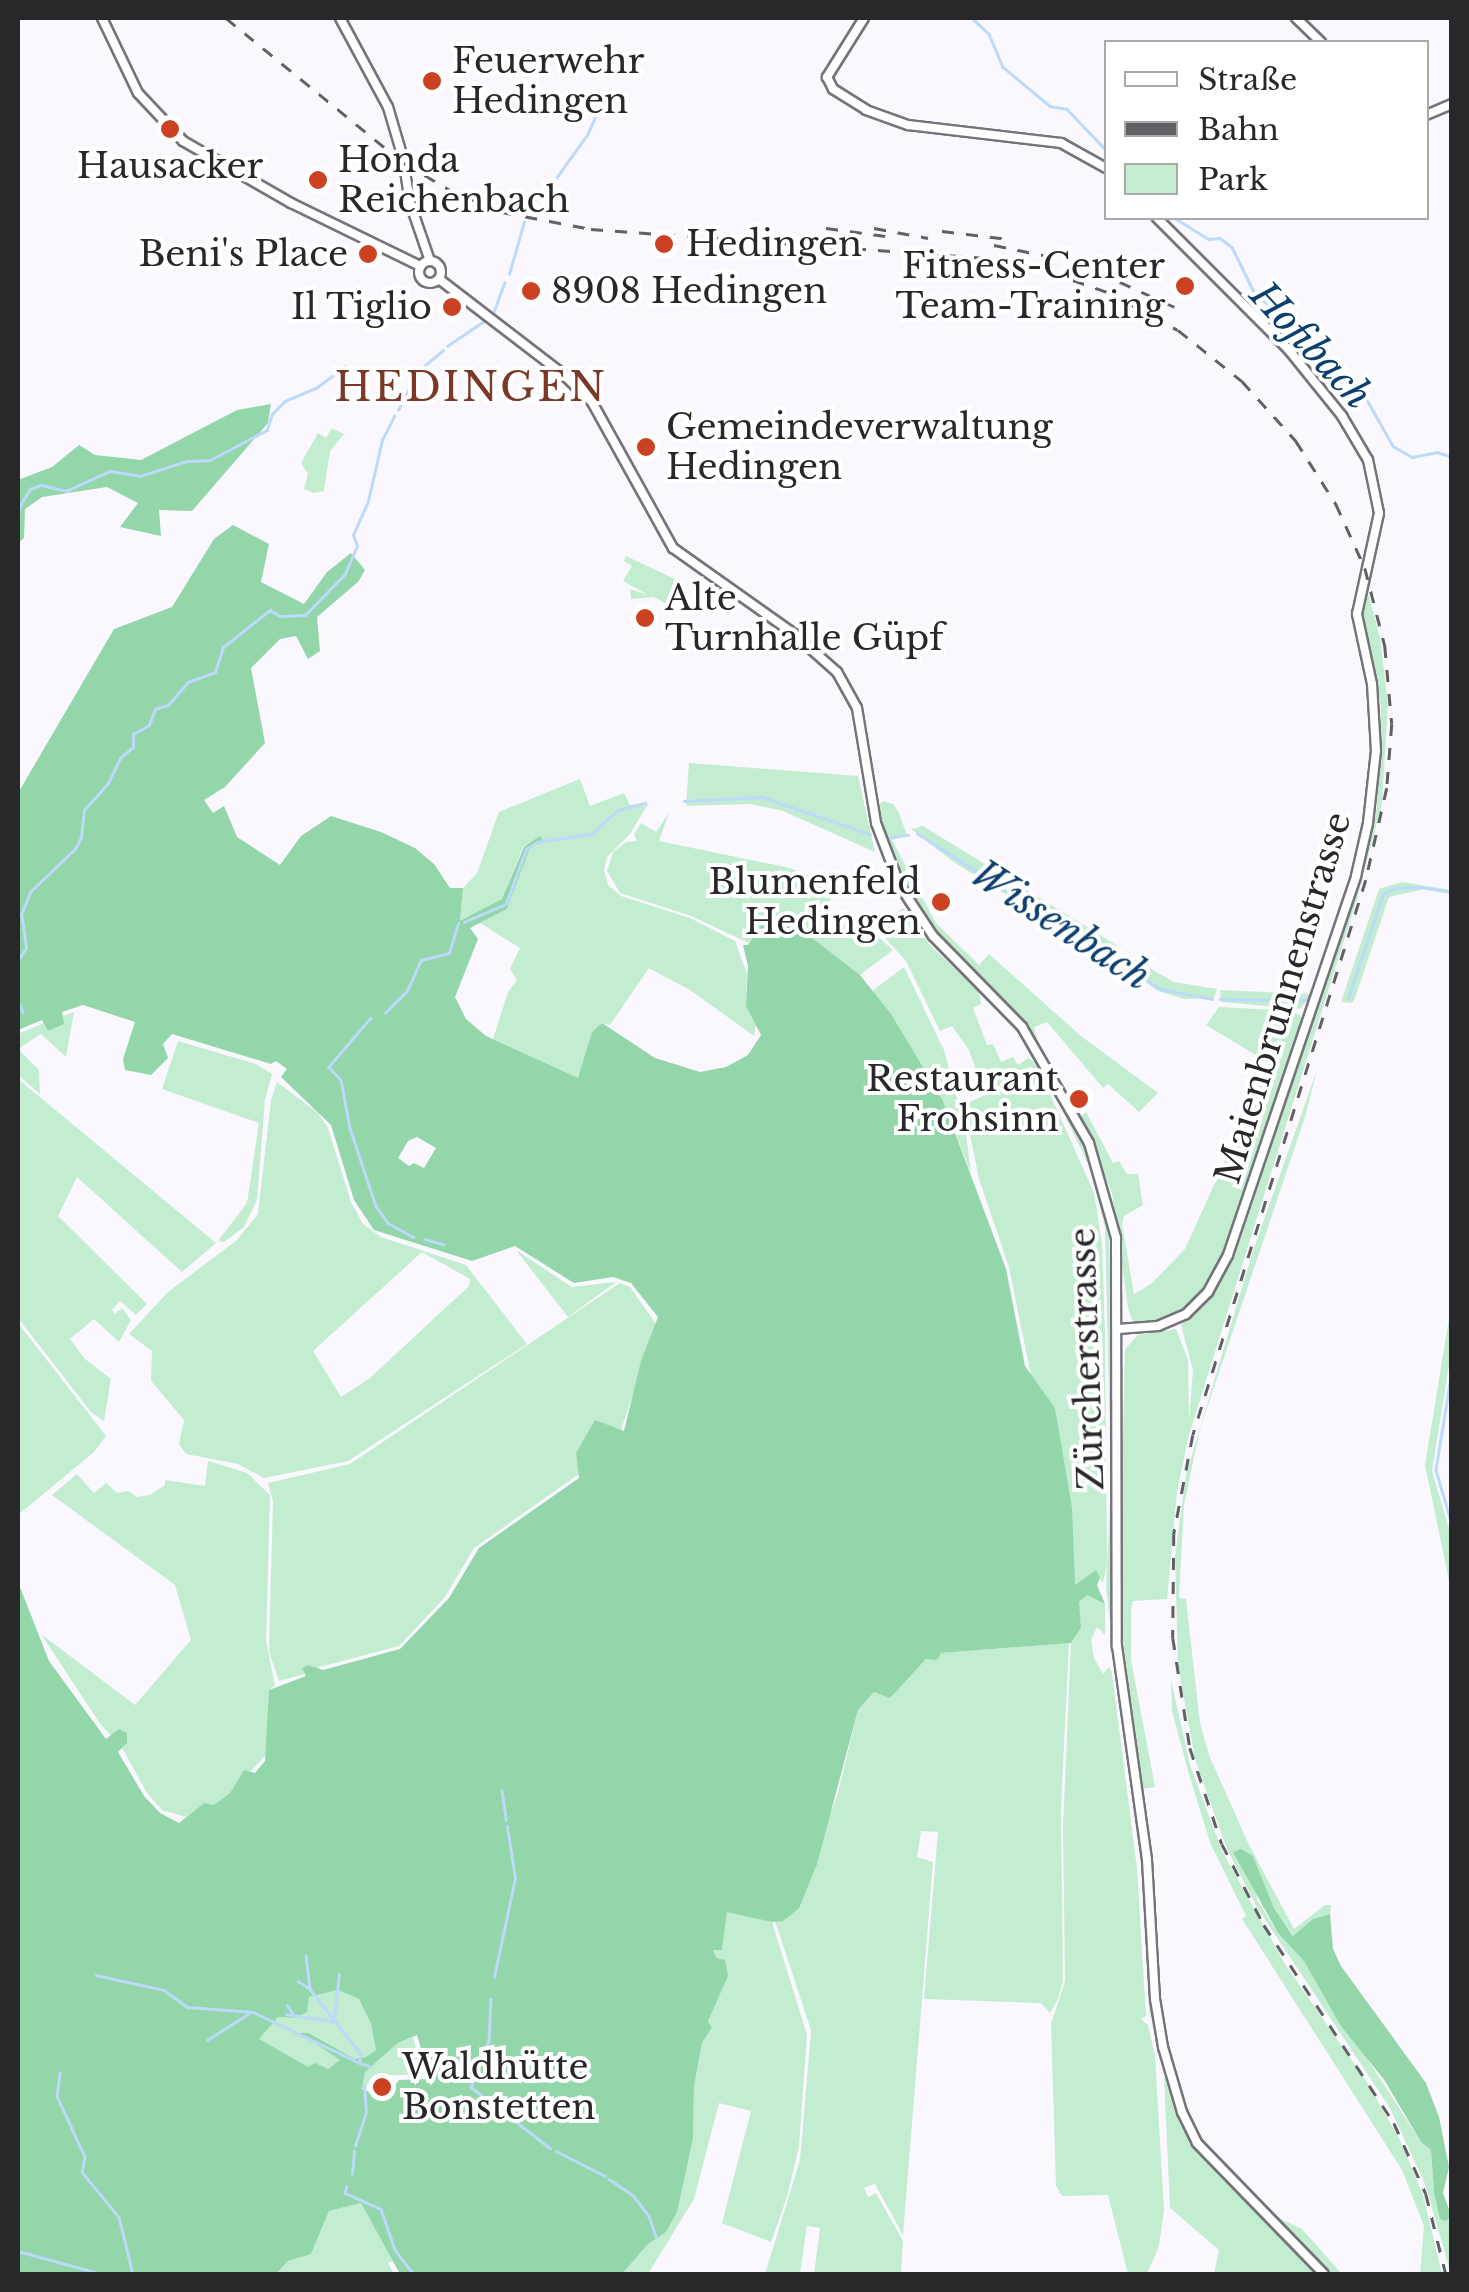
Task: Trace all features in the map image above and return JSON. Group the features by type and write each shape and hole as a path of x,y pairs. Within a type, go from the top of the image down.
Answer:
{"main road":[{"path":"102,18 138,93 183,141 291,203 420,266 430,260"},
{"path":"340,18 388,107 410,203 430,260 441,268 439,279"},
{"path":"864,18 830,69 828,82 866,110 896,122 1062,143 1104,167"},
{"path":"1296,18 1318,40"},
{"name":"Maienbrunnenstrasse","path":"1118,1329 1158,1326 1186,1314 1208,1292 1228,1255 1356,876 1368,824 1376,751 1373,694 1356,614 1378,520 1378,490 1368,460 1342,416 1289,350 1160,220"},
{"name":"Zürcherstrasse","path":"420,266 424,281 439,279 564,375 592,402 673,548 794,633 846,684 863,729 879,834 900,886 941,945 1022,1026 1089,1144 1116,1238 1118,1646 1147,1860 1155,1999 1163,2047 1182,2112 1197,2143 1324,2274"}],"green space":[{"path":"271,404 268,423 192,511 159,510 161,536 120,527 138,503 107,487 42,497 25,509 24,538 18,543 18,480 52,467 79,445 95,455 141,460 237,410"},
{"path":"332,428 344,434 330,451 324,491 314,493 304,489 308,474 301,463 318,433 326,438"},
{"path":"233,525 269,544 261,582 304,604 327,572 351,553 365,570 358,582 317,617 320,651 308,659 296,636 280,639 251,668 265,743 225,787 204,800 213,813 224,806 237,837 280,865 301,836 331,816 381,832 415,848 434,864 450,888 463,888 460,921 502,899 524,847 540,836 543,840 530,848 507,909 470,928 478,939 455,997 466,1019 486,1036 578,1078 592,1032 602,1023 655,1058 700,1072 726,1067 748,1055 761,1035 746,1006 748,966 743,945 748,945 763,923 789,920 860,975 891,1014 943,1101 1006,1269 1025,1366 1055,1408 1072,1508 1075,1585 1096,1570 1100,1578 1097,1585 1105,1604 1087,1595 1079,1602 1081,1628 1071,1643 941,1653 937,1660 926,1659 890,1698 874,1692 858,1710 817,1864 799,1908 783,1921 772,1922 727,1912 722,1950 713,1950 716,1958 725,1960 728,1976 708,2021 712,2028 702,2043 694,2086 693,2138 677,2212 666,2232 648,2244 622,2274 400,2274 361,2203 329,2211 311,2254 288,2261 276,2274 18,2274 18,1582 49,1661 106,1739 119,1729 127,1733 127,1743 118,1752 144,1796 160,1813 179,1823 204,1803 214,1805 230,1793 244,1770 255,1773 265,1761 269,1690 306,1676 302,1668 308,1665 323,1670 400,1649 449,1598 479,1548 579,1478 576,1453 595,1420 624,1431 641,1361 658,1317 631,1283 613,1277 574,1283 515,1246 472,1261 374,1230 354,1200 331,1125 281,1077 287,1069 276,1061 271,1064 172,1034 163,1044 168,1058 151,1075 125,1070 123,1059 135,1022 83,1005 62,1012 64,1024 48,1031 42,1020 18,1030 18,793 114,629 172,607 214,539","holes":["417,1137 436,1148 424,1168 414,1163 409,1166 398,1158 408,1141","338,1990 359,1999 371,2024 376,2050 355,2059 309,2033 300,2033 340,2060 328,2069 315,2063 308,2067 259,2039 278,2017 294,2018 307,2012 309,1997","417,2035 430,2079 399,2080 386,2098 362,2089 365,2072 398,2043"]},
{"path":"626,556 679,581 667,604 654,597 631,599 630,589 648,595 623,581 632,566 624,561"},
{"path":"1366,585 1380,638 1388,704 1382,804 1356,902 1189,1435 1177,1491 1167,1599 1133,1601 1131,1609 1131,1660 1155,1787 1142,1789 1119,1609 1125,1349 1138,1335 1176,1329 1188,1360 1189,1421 1193,1370 1181,1325 1210,1299 1241,1238 1363,868 1377,808 1381,705 1366,645 1362,608"},
{"path":"689,763 858,776 875,852 783,811 750,804 686,806"},
{"path":"580,779 590,806 624,793 630,805 648,804 630,834 607,857 604,870 608,885 621,896 690,918 735,941 747,974 746,1006 756,1024 754,1036 690,990 649,968 610,1025 602,1023 592,1032 579,1079 493,1039 508,992 517,980 510,969 520,948 480,923 507,909 530,848 542,840 523,847 502,899 460,922 463,888 477,873 499,812"},
{"path":"883,801 893,804 899,813 907,835 892,840 936,923 979,965 989,954 1081,1036 1158,1093 1139,1112 1108,1084 1103,1088 1047,1022 1034,1027 1038,1043 1012,1007 929,925 890,853 877,807"},
{"path":"669,813 659,841 790,868 832,885 837,891 816,918 837,934 853,914 893,950 860,975 789,920 763,923 749,943 691,916 620,893 607,871 613,852 626,842 637,841 634,834 641,823 656,832"},
{"path":"923,826 1116,945 1114,950 1103,955 955,863 911,829"},
{"path":"1402,882 1451,890 1451,894 1424,889 1389,897 1355,998 1352,1003 1341,1002 1379,889"},
{"path":"903,908 929,944 979,992 981,1004 973,1008 987,1045 993,1044 1001,1062 1013,1057 1018,1065 1028,1058 1036,1063 1094,1193 1102,1244 1105,1335 1107,1564 1103,1583 1095,1571 1075,1586 1055,1408 1031,1376 1009,1267 979,1179 964,1105 985,1095 969,1050 952,1026 940,1031 906,961 876,928"},
{"path":"1110,956 1128,968 1135,960 1174,982 1217,989 1214,998 1184,999 1158,991"},
{"path":"904,967 944,1050 966,1133 971,1173 943,1101 872,991"},
{"path":"1220,990 1312,994 1300,1009 1221,1002"},
{"path":"1219,1007 1277,1010 1299,1014 1304,1022 1218,1266 1190,1306 1165,1319 1140,1323 1132,1320 1128,1308 1112,1193 1080,1117 1086,1112 1113,1163 1119,1161 1127,1174 1138,1174 1143,1205 1124,1216 1122,1224 1134,1294 1151,1284 1185,1249 1269,1063 1206,1025"},
{"path":"74,1012 66,1057 41,1034 18,1049 18,1034 44,1023 48,1031 63,1024 63,1016"},
{"path":"178,1041 256,1064 272,1074 265,1100 257,1200 244,1227 224,1242 218,1241 247,1203 259,1123 162,1089"},
{"path":"18,1049 39,1070 40,1094 18,1075"},
{"path":"1317,1070 1305,1117 1200,1429 1184,1505 1179,1598 1186,1599 1200,1723 1209,1755 1249,1845 1294,1929 1325,1905 1331,1905 1330,1914 1313,1919 1294,1936 1274,1908 1253,1856 1257,1900 1278,1933 1304,1961 1421,2142 1431,2150 1434,2192 1446,2221 1451,2215 1451,2274 1425,2184 1390,2108 1258,1909 1227,1849 1195,1759 1178,1665 1175,1557 1186,1475 1253,1251"},
{"path":"1047,1078 1089,1156 1109,1228 1115,1495 1110,1621 1106,1587 1111,1485 1105,1227 1089,1166"},
{"path":"18,1079 216,1243 182,1272 77,1177 58,1216 147,1304 136,1315 120,1301 112,1310 115,1314 122,1308 131,1320 119,1342 94,1319 70,1339 85,1359 111,1379 104,1421 91,1412 18,1318"},
{"path":"277,1082 318,1113 328,1128 351,1202 363,1224 381,1237 466,1265 527,1344 348,1461 264,1478 238,1464 186,1454 179,1444 184,1420 151,1381 152,1351 129,1334 168,1292 237,1240 258,1214 271,1100","holes":["422,1252 470,1279 469,1286 370,1378 341,1397 313,1351"]},
{"path":"516,1250 572,1287 616,1282 568,1317"},
{"path":"620,1283 630,1287 656,1324 621,1430 595,1421 576,1453 579,1474 474,1548 445,1597 399,1646 316,1668 308,1665 302,1668 305,1674 279,1681 269,1652 273,1502 268,1483 350,1464"},
{"path":"1451,1306 1451,1353 1432,1471 1451,1535 1451,1590 1425,1465"},
{"path":"18,1323 106,1436 94,1452 18,1515"},
{"path":"208,1461 247,1473 270,1495 266,1641 275,1685 269,1690 266,1755 250,1772 244,1771 230,1793 213,1806 204,1803 186,1817 162,1810 147,1793 122,1748 127,1743 119,1729 111,1736 99,1722 41,1634 135,1705 191,1640 175,1585 52,1495 77,1474 94,1493 106,1483 117,1493 128,1491 137,1497 150,1495 165,1485 165,1480 205,1486"},
{"path":"1087,1595 1105,1604 1105,1635 1097,1627 1091,1640 1094,1658 1103,1674 1109,1667 1112,1673 1137,1868 1146,2016 1141,2019 1148,2025 1155,2056 1164,2210 1159,2246 1147,2274 1128,2274 1108,2195 1062,2196 1056,2186 1051,2024 1065,1981 1063,1827 1071,1643 1081,1628 1078,1602"},
{"path":"1069,1643 1061,1808 1063,1981 1058,1999 1050,2013 1041,2003 924,1999 938,1832 921,1831 917,1857 933,1862 903,2235 875,2184 864,2188 868,2197 876,2193 903,2241 901,2274 814,2274 820,2228 807,2226 800,2274 765,2274 800,2160 811,2030 775,1921 783,1921 837,1797 858,1710 874,1692 890,1697 926,1659 941,1653"},
{"path":"1114,1658 1141,1841 1161,2064 1149,2009 1141,1867"},
{"path":"1171,1680 1190,1765 1222,1851 1285,1964 1366,2081 1400,2140 1423,2195 1442,2274 1420,2274 1424,2226 1402,2170 1242,1919 1246,1916 1211,1845 1190,1778 1172,1711"},
{"path":"1241,1849 1253,1856 1274,1908 1293,1936 1313,1919 1330,1914 1333,1949 1341,1966 1426,2083 1439,2117 1449,2167 1443,2193 1451,2215 1446,2221 1440,2219 1434,2192 1431,2150 1421,2142 1385,2081 1341,2026 1304,1961 1278,1933 1233,1852"},
{"path":"727,1911 772,1922 807,2035 799,2146 787,2197 771,2242 722,2223 751,2111 719,2103 694,2199 648,2274 622,2274 648,2244 666,2232 693,2138 694,2086 702,2043 712,2029 708,2021 713,2008 713,1949 722,1950"},
{"path":"338,1990 359,1999 371,2024 376,2050 366,2058 355,2059 310,2033 301,2033 340,2060 328,2069 309,2068 258,2039 278,2017 294,2018 309,1997"},
{"path":"413,2037 423,2075 378,2075 362,2089 365,2072 398,2043"},
{"path":"1164,2075 1186,2132 1203,2158 1318,2274 1214,2274 1219,2250 1170,2208"},
{"path":"361,2203 393,2261 388,2263 394,2274 276,2274 288,2261 311,2254 329,2211"},
{"path":"1268,2213 1302,2229 1342,2274 1330,2274"}],"waterway":[{"name":"Hofibach","path":"972,18 989,34 1003,67 1050,106 1067,109 1104,148"},
{"path":"541,199 587,135 600,106"},
{"path":"530,211 533,208"},
{"name":"Hofibach","path":"1178,220 1209,239 1220,238 1232,247 1255,294 1286,317 1304,349 1329,375 1366,398 1393,446 1412,457 1437,452 1452,457"},
{"path":"509,274 524,222"},
{"path":"494,311 504,283"},
{"path":"447,346 484,321"},
{"path":"398,410 417,372 443,350"},
{"path":"18,518 19,507 30,489 41,485 66,491 110,471 140,476 187,461 210,460 267,430 272,414 285,401 316,388 345,366"},
{"path":"366,371 419,367"},
{"path":"18,960 26,948 21,914 31,891 75,849 81,837 84,810 108,783 120,758 133,747 133,734 149,725 155,709 168,705 188,682 215,672 223,647 270,610 280,616 305,615 345,574 357,546 353,535 368,501 382,440 394,416"},
{"name":"Wissenbach","path":"684,801 762,797 870,834"},
{"name":"Wissenbach","path":"464,922 506,904 526,849 537,842 592,834 618,810 645,803"},
{"name":"Wissenbach","path":"917,833 1161,989 1212,999"},
{"name":"Wissenbach","path":"891,837 908,835"},
{"name":"Wissenbach","path":"1348,998 1383,894 1396,888 1421,887 1452,892"},
{"name":"Wissenbach","path":"385,1013 407,991 421,960 449,953 458,923"},
{"name":"Wissenbach","path":"1220,999 1308,1000"},
{"path":"18,1002 23,1012"},
{"name":"Wissenbach","path":"371,1018 329,1067 341,1080 350,1128 376,1206 388,1223 413,1237"},
{"name":"Wissenbach","path":"425,1239 443,1244"},
{"name":"Hofibach","path":"1452,1371 1436,1470 1452,1524"},
{"path":"502,1790 506,1820"},
{"path":"494,1977 515,1878 507,1827"},
{"path":"306,1956 310,1989"},
{"path":"334,2017 339,1974"},
{"path":"96,1975 164,1990 187,2007 253,2012 360,2063"},
{"path":"298,1981 310,1989 360,2053 360,2063 369,2066"},
{"path":"491,1999 489,2041 471,2087 550,2148"},
{"path":"287,2005 294,2015"},
{"path":"207,2040 248,2014"},
{"path":"286,2014 332,2021"},
{"path":"60,2073 57,2096 85,2157 82,2172 119,2217 133,2274"},
{"path":"355,2146 366,2113 364,2086"},
{"path":"352,2174 354,2151"},
{"path":"556,2151 605,2176"},
{"path":"609,2179 633,2195 649,2216 656,2236"},
{"path":"347,2186 345,2193 381,2209 395,2250 414,2274"},
{"path":"18,2251 102,2274"}],"railway":[{"path":"226,18 404,163 450,190 502,212 591,229 983,258 1050,272 1110,293 1178,330 1242,381 1296,441 1336,504 1365,568 1385,646 1392,724 1387,788 1366,880 1193,1435 1174,1534 1173,1638 1190,1748 1222,1844 1264,1925 1394,2123 1426,2194 1446,2274"},
{"path":"826,228 885,236"},
{"path":"874,228 928,238"},
{"path":"942,231 1009,239"},
{"path":"994,245 1076,262 1177,308"}],"place":[{"name":"Feuerwehr Hedingen","path":"432,81"},
{"name":"Hausacker","path":"170,129"},
{"name":"Honda Reichenbach","path":"318,180"},
{"name":"Hedingen","path":"664,244"},
{"name":"Beni's Place","path":"368,254"},
{"name":"Fitness-Center Team-Training","path":"1185,286"},
{"name":"8908 Hedingen","path":"531,291"},
{"name":"Il Tiglio","path":"452,307"},
{"name":"Gemeindeverwaltung Hedingen","path":"646,447"},
{"name":"Alte Turnhalle Güpf","path":"645,618"},
{"name":"Blumenfeld Hedingen","path":"941,902"},
{"name":"Restaurant Frohsinn","path":"1079,1099"},
{"name":"Waldhütte Bonstetten","path":"382,2087"}],"district":[{"name":"HEDINGEN","path":"471,387"}]}
